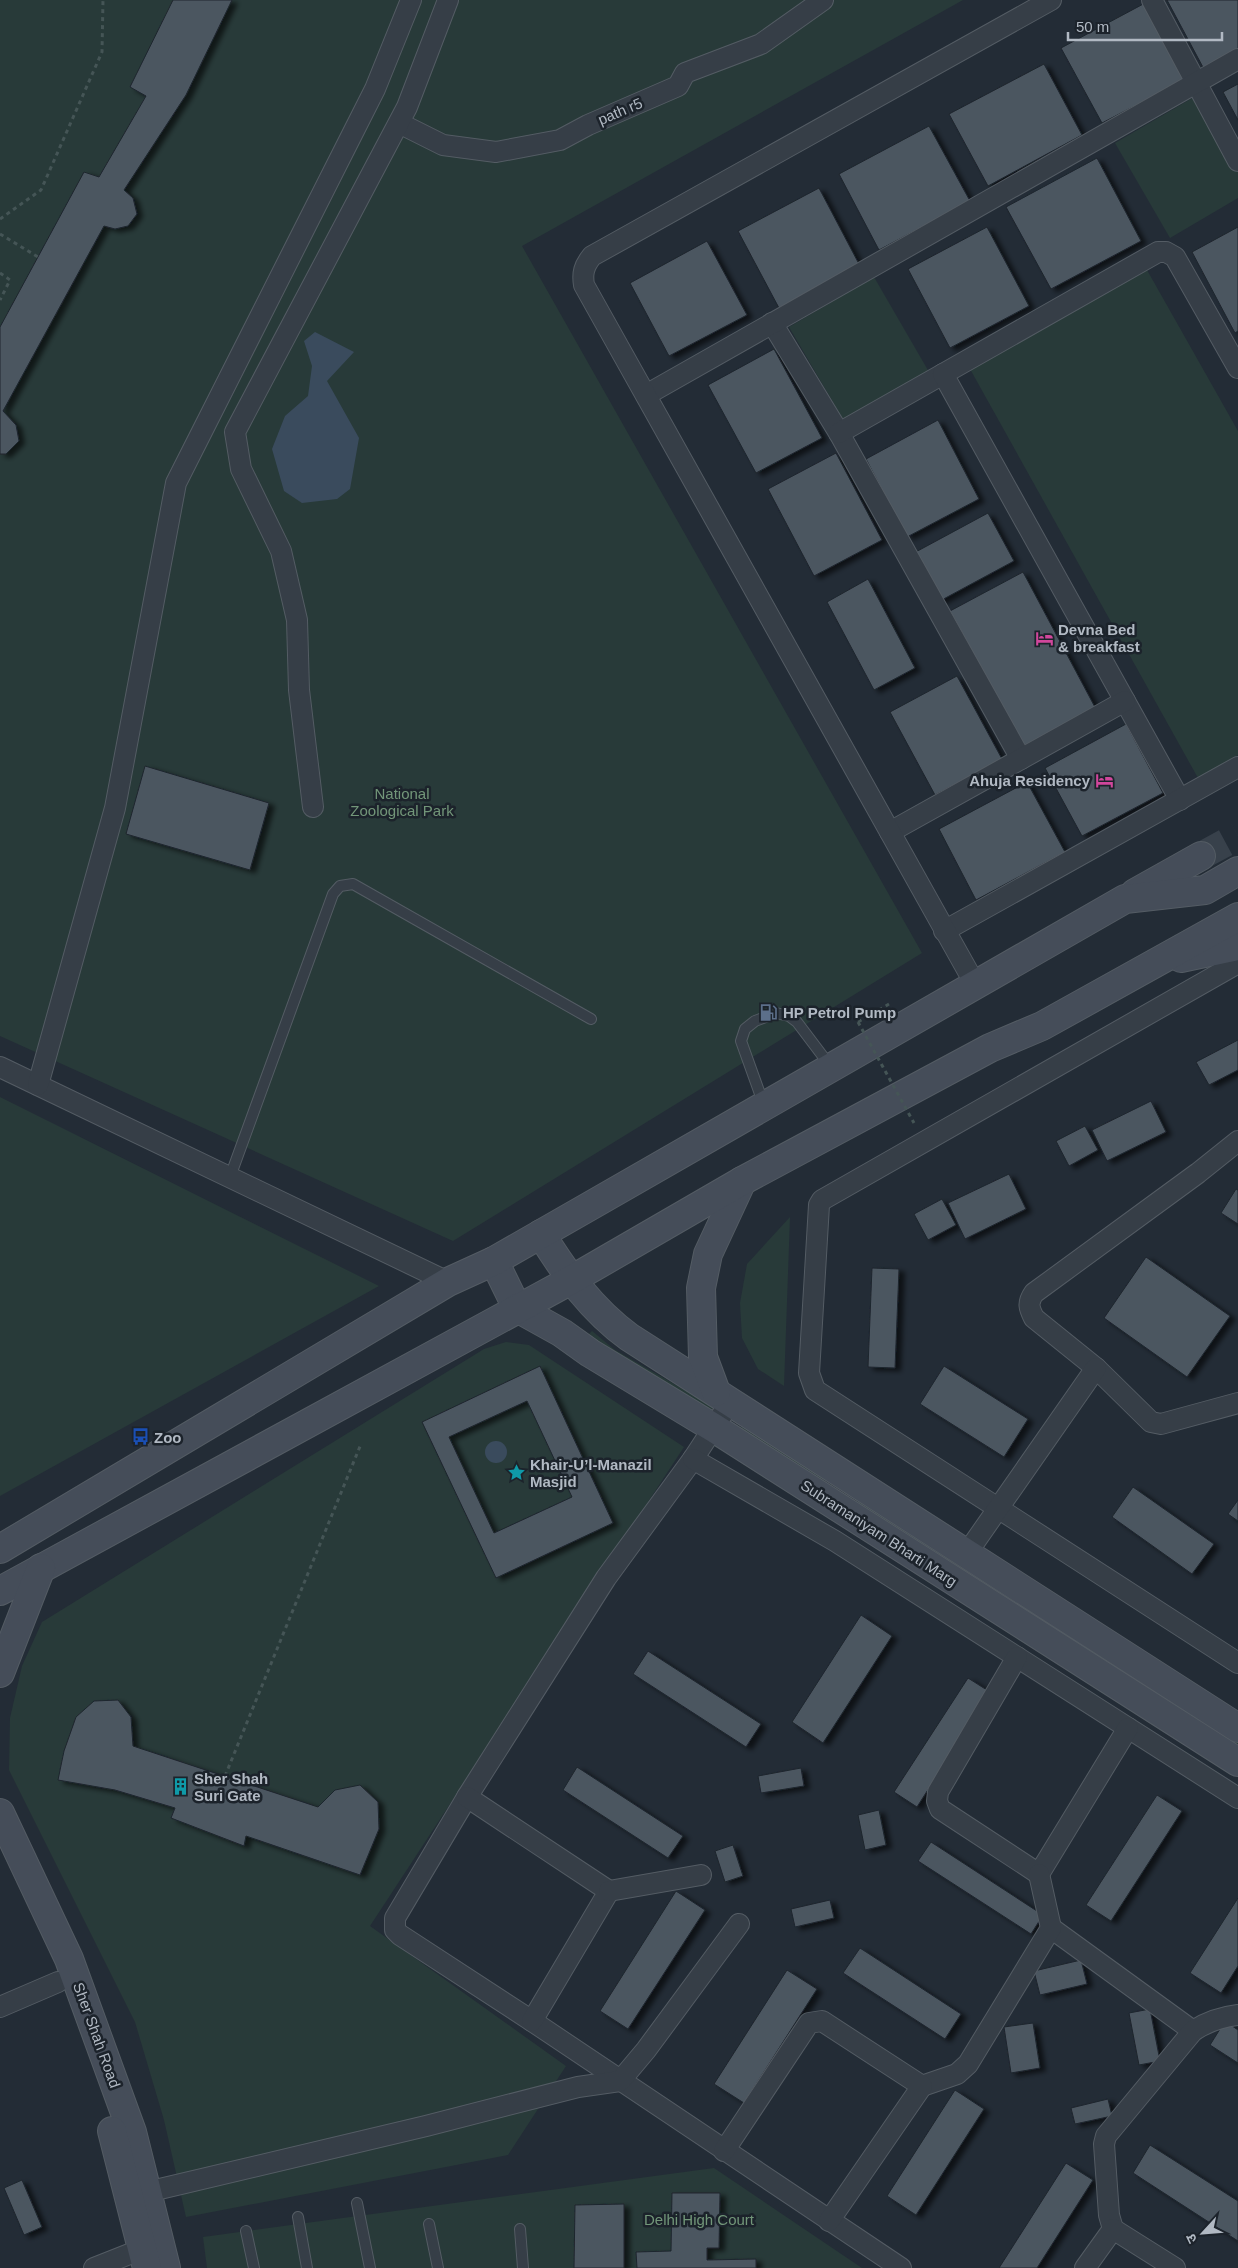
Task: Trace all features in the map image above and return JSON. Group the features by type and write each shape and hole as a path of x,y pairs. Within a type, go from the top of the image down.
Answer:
{"main road":[{"path":"0,1549 448,1282 494,1261 1201,856"},
{"path":"1125,899 1205,890 1238,871"},
{"path":"0,1591 572,1280 742,1181 990,1048 1042,1026 1238,917"},
{"path":"1153,964 1238,946"},
{"path":"723,1396 703,1357 701,1288 708,1254 742,1181"},
{"name":"Subramaniyam Bharti Marg","path":"541,1234 572,1280 608,1322 629,1337 1238,1728"},
{"path":"494,1261 518,1308"},
{"name":"Subramaniyam Bharti Marg","path":"518,1308 562,1333 590,1353 714,1428 1238,1762"},
{"path":"0,1673 41,1568"},
{"name":"Sher Shah Road","path":"0,1813 69,1959 132,2132 166,2268"},
{"name":"Sher Shah Road","path":"0,1855 49,1959 112,2132 144,2259"}],"street":[{"path":"38,1085 115,808 176,483 375,89 411,0"},
{"path":"312,807 299,690 297,620 281,550 241,469 235,432 408,107 448,0"},
{"name":"path r5","path":"399,123 443,145 496,152 560,140 588,125 678,86 685,73 761,44 823,0"},
{"path":"975,984 584,285 582,274 592,256 1051,0"},
{"path":"1152,0 1238,161"},
{"path":"646,395 1196,85 1238,59"},
{"path":"839,433 1158,252 1166,252 1175,258 1238,368"},
{"path":"772,323 839,433 1021,759"},
{"path":"943,374 1180,800"},
{"path":"890,832 1125,701"},
{"path":"944,931 1238,767"},
{"path":"1238,963 822,1200 819,1205 809,1373 811,1382 816,1390 1238,1663"},
{"path":"0,1067 448,1282"},
{"path":"1238,1140 1198,1173 1034,1293 1029,1300 1029,1308 1034,1318 1096,1368 1150,1422 1155,1424 1238,1403"},
{"path":"967,1553 1096,1368"},
{"path":"723,1396 714,1428 606,1578 467,1797 395,1918 394,1924 400,1935 901,2268"},
{"path":"693,1459 835,1541 1238,1798"},
{"path":"1017,1657 938,1792 937,1801 940,1809 1039,1874"},
{"path":"1128,1728 1039,1874 1051,1928 1193,2031"},
{"path":"467,1797 609,1891 701,1875"},
{"path":"532,2021 609,1891"},
{"path":"147,2192 426,2126 578,2087 620,2081 646,2050 739,1924"},
{"path":"829,2221 922,2086 957,2074 968,2064 1051,1928"},
{"path":"0,2007 58,1982"},
{"path":"1175,2268 1113,2229 1108,2206 1104,2144 1106,2136 1193,2031 1205,2023 1238,2015"},
{"path":"724,2150 809,2023 822,2021 922,2086"},
{"path":"1085,2268 1113,2229"},
{"path":"94,2268 144,2259"}],"lane":[{"path":"230,1177 332,894 340,886 353,884 591,1019"},
{"path":"764,1106 741,1041 746,1029 755,1021 781,1012 789,1016 797,1022 831,1067"},
{"path":"357,2203 370,2268"},
{"path":"298,2217 307,2268"},
{"path":"429,2224 438,2268"},
{"path":"520,2228 523,2268"},
{"path":"246,2231 254,2268"}],"path":[{"path":"0,219 41,190 102,52 103,0"},
{"path":"0,234 38,258"},
{"path":"0,273 10,280 0,300"},
{"path":"889,1004 858,1022 914,1123"},
{"path":"225,1776 361,1444"}],"green space":[{"name":"National Zoological Park","path":"0,0 963,0 522,246 922,953 453,1241 0,1036"},
{"path":"1201,93 1238,158 1238,198 1170,238 1115,143"},
{"path":"1147,270 1238,431 1238,755 1198,778 970,369"},
{"path":"874,277 929,372 844,421 789,327"},
{"path":"0,1097 379,1286 0,1496"},
{"path":"790,1217 784,1386 758,1369 742,1338 740,1303 747,1264"},
{"path":"592,1331 615,1350 714,1407 716,1410 714,1413 600,1346 589,1334"},
{"path":"506,1342 529,1345 684,1447 370,1926 566,2066 508,2155 186,2217 164,2120 135,2022 9,1770 10,1718 22,1666 42,1622 484,1349"},
{"path":"744,1424 827,1476 823,1483 739,1431"},
{"path":"861,1498 1238,1738 1238,1750 857,1504"},
{"name":"Delhi High Court","path":"714,2168 862,2268 207,2268 203,2237"}],"water":[{"path":"315,332 354,352 327,381 359,438 350,489 337,499 302,503 284,491 272,449 285,416 308,396 312,366 304,341"},
{"path":"496,1441 504,1444 507,1452 504,1460 496,1463 488,1460 485,1452 488,1444"}],"building":[{"path":"173,0 232,0 186,95 124,190 133,198 137,214 128,226 115,229 104,226 3,411 16,425 19,441 6,454 0,454 0,327 84,172 99,177 146,96 130,87"},
{"path":"1167,0 1238,0 1238,53 1205,71"},
{"path":"1147,2 1188,78 1102,123 1061,48"},
{"path":"1044,64 1082,135 988,186 949,114"},
{"path":"1238,84 1238,120 1223,92"},
{"path":"929,126 970,201 879,250 839,174"},
{"path":"1097,158 1141,241 1051,289 1006,207"},
{"path":"819,188 859,264 779,308 738,231"},
{"path":"987,227 1029,306 950,348 908,269"},
{"path":"1238,227 1238,331 1235,333 1192,252"},
{"path":"707,241 747,315 669,356 630,283"},
{"path":"774,349 822,438 756,473 708,385"},
{"path":"938,420 979,499 907,537 866,459"},
{"path":"836,453 882,540 814,576 768,489"},
{"path":"988,513 1014,561 938,602 912,554"},
{"path":"1023,572 1097,711 1026,749 950,611"},
{"path":"868,579 915,668 874,690 827,602"},
{"path":"957,676 1002,759 935,795 890,712"},
{"name":"Ahuja Residency","path":"1126,724 1163,793 1082,836 1045,768"},
{"path":"145,766 269,803 250,870 126,834"},
{"path":"1027,782 1065,852 976,900 939,829"},
{"path":"1238,1040 1238,1070 1209,1085 1196,1062"},
{"path":"1151,1101 1166,1132 1107,1161 1092,1130"},
{"path":"1085,1126 1098,1150 1069,1166 1056,1141"},
{"path":"1009,1174 1026,1209 965,1239 948,1203"},
{"path":"1236,1189 1238,1190 1238,1224 1221,1213"},
{"path":"942,1199 956,1225 928,1240 914,1214"},
{"path":"1146,1257 1230,1316 1187,1377 1104,1318"},
{"path":"872,1268 899,1269 895,1368 868,1367"},
{"path":"540,1366 613,1523 496,1578 422,1422","holes":["527,1401 572,1497 494,1533 449,1437"]},
{"path":"944,1366 1028,1419 1004,1457 920,1404"},
{"path":"1133,1487 1214,1544 1192,1574 1112,1517"},
{"path":"1238,1500 1238,1521 1228,1514"},
{"path":"861,1615 892,1636 823,1743 792,1722"},
{"path":"648,1651 761,1724 746,1747 633,1674"},
{"path":"968,1678 990,1692 917,1807 894,1792"},
{"name":"Sher Shah Suri Gate","path":"118,1700 131,1717 133,1746 318,1807 335,1790 360,1785 378,1802 379,1829 360,1875 246,1836 244,1846 171,1818 175,1808 115,1790 58,1780 64,1751 76,1717 94,1701"},
{"path":"577,1767 683,1836 668,1858 563,1790"},
{"path":"801,1768 804,1786 761,1793 758,1776"},
{"path":"1157,1795 1182,1811 1111,1921 1086,1905"},
{"path":"879,1810 886,1845 865,1850 858,1815"},
{"path":"931,1842 1043,1915 1031,1934 918,1861"},
{"path":"733,1845 743,1876 725,1882 715,1851"},
{"path":"676,1891 705,1910 628,2029 600,2011"},
{"path":"1238,1898 1238,1966 1221,1993 1190,1973"},
{"path":"830,1900 834,1918 795,1927 791,1909"},
{"path":"860,1948 961,2014 945,2039 843,1973"},
{"path":"1081,1960 1087,1984 1040,1995 1034,1971"},
{"path":"787,1970 817,1989 744,2103 714,2084"},
{"path":"1150,2009 1160,2061 1139,2065 1129,2013"},
{"path":"1225,2021 1238,2030 1238,2063 1210,2045"},
{"path":"1033,2023 1040,2068 1011,2073 1004,2027"},
{"path":"955,2090 984,2109 916,2215 887,2196"},
{"path":"1108,2099 1112,2116 1075,2124 1071,2108"},
{"path":"1150,2145 1238,2201 1238,2241 1133,2173"},
{"path":"1066,2163 1093,2180 1037,2268 999,2268"},
{"path":"22,2180 42,2227 24,2235 4,2188"},
{"path":"672,2193 720,2193 719,2248 707,2248 707,2260 756,2259 756,2268 637,2268 636,2252 671,2251"},
{"path":"624,2204 624,2268 574,2268 575,2205"}],"tunnel":[{"path":"1201,856 1238,836"}],"place":[{"name":"Devna Bed & breakfast","path":"1044,638"},
{"name":"Ahuja Residency","path":"1104,780"},
{"name":"HP Petrol Pump","path":"769,1012"},
{"name":"Zoo","path":"140,1437"},
{"name":"Khair-U’l-Manazil Masjid","path":"516,1473"},
{"name":"Sher Shah Suri Gate","path":"180,1787"}]}
